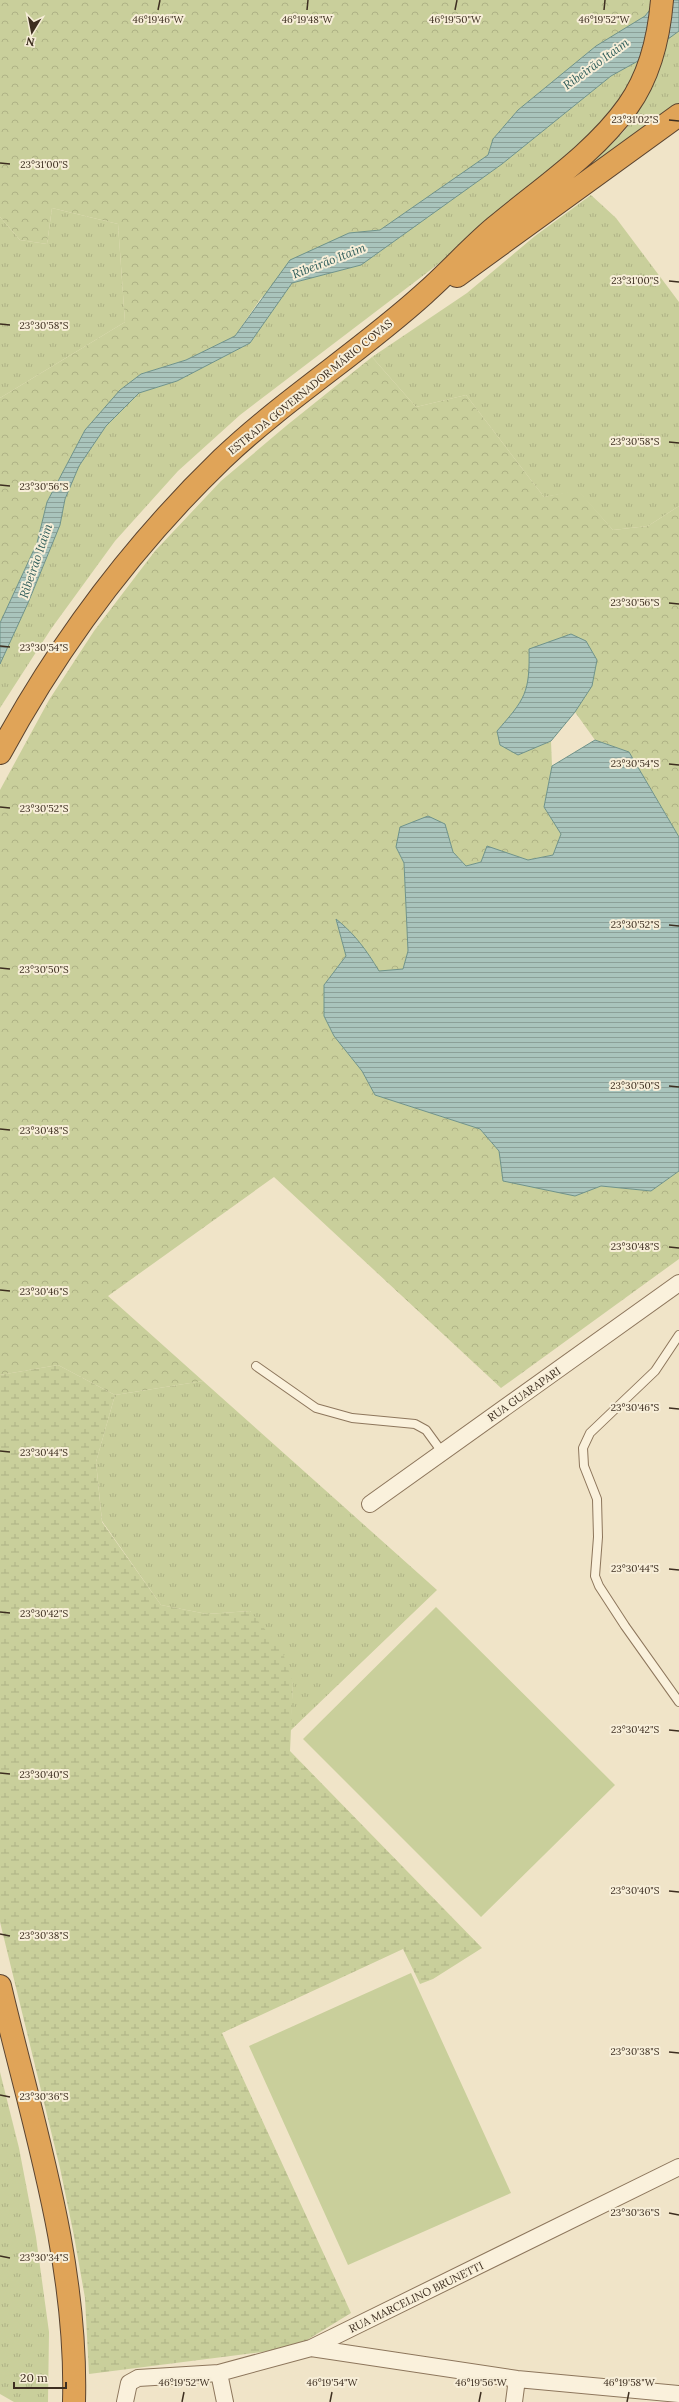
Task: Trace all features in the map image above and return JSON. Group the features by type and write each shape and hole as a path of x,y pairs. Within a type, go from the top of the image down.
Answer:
{"highway":[{"name":"ESTRADA GOVERNADOR MÁRIO COVAS","path":"0,753 44,675 79,624 116,576 191,490 252,432 424,294 477,242 607,133 630,104 655,49 662,0"},
{"name":"ESTRADA GOVERNADOR MÁRIO COVAS","path":"424,294 451,281 679,115"},
{"path":"0,1986 50,2189 66,2275 74,2354 74,2402"}],"street":[{"name":"RUA GUARAPARI","path":"370,1504 679,1283"},
{"name":"RUA MARCELINO BRUNETTI","path":"125,2402 129,2383 138,2378 218,2373 311,2348 679,2167"},
{"path":"311,2348 517,2379 679,2394"},
{"path":"218,2373 225,2402"},
{"path":"514,2402 517,2379"}],"lane":[{"path":"679,1335 655,1371 590,1433 583,1448 584,1466 596,1499 598,1537 595,1576 599,1586 625,1626 679,1702"},
{"path":"256,1366 316,1408 352,1418 415,1424 426,1430 442,1452"}],"green space":[{"path":"0,0 643,0 646,16 596,46 518,110 493,139 488,155 380,230 348,233 261,298 235,336 186,360 141,374 85,430 47,502 37,543 0,623 0,398 125,322 118,224 52,208 47,244 20,240 0,217"},
{"path":"643,0 652,0 652,7 645,16"},
{"path":"679,31 679,112 592,171 586,167 620,136 639,110 646,98 661,62 669,37"},
{"path":"638,61 627,93 605,123 565,159 437,265 240,415 178,471 115,541 51,629 0,708 0,662 28,603 60,525 65,499 79,466 106,426 139,393 177,381 250,343 292,283 361,265 502,164 611,76"},
{"path":"591,195 616,218 679,302 679,506 648,526 613,530 578,491 544,497 466,395 416,407 372,357 467,293 535,236"},
{"path":"52,208 118,224 125,322 0,398 0,217 20,240 47,244"},
{"path":"372,357 416,407 466,395 544,497 578,490 613,530 648,526 679,506 679,837 629,752 595,740 575,712 592,686 530,679 521,704 497,731 518,755 551,741 552,766 544,807 561,834 553,855 528,860 487,847 481,862 466,866 453,852 445,824 396,847 404,863 408,951 403,969 379,972 355,937 336,920 346,956 324,985 324,1016 334,1036 362,1071 375,1095 480,1129 499,1151 575,1196 601,1186 651,1191 679,1171 679,1259 501,1388 274,1177 108,1296 203,1381 115,1395 58,1365 0,1375 0,790 49,700 94,631 155,551 221,481 286,426"},
{"path":"58,1365 115,1395 96,1462 102,1522 161,1605 207,1614 250,1611 282,1650 293,1684 290,1751 482,1948 433,1979 420,1984 403,1949 222,2033 351,2313 294,2348 89,2374 85,2298 74,2236 60,2168 0,1922 0,1375"},
{"path":"203,1381 437,1590 290,1731 293,1684 250,1611 207,1614 161,1605 102,1521 96,1462 115,1395"},
{"path":"436,1607 615,1785 481,1917 303,1739"},
{"path":"411,1973 511,2193 348,2265 249,2046"},
{"path":"0,2072 19,2148 36,2237 49,2332 48,2402 14,2402 0,2394"}],"water":[{"name":"Ribeirão Itaim","path":"666,0 679,0 679,31 638,61 611,76 502,164 361,265 292,283 250,343 177,381 139,393 106,426 79,466 65,499 60,525 28,603 0,664 0,623 37,543 47,502 85,430 120,390 141,374 186,360 235,336 290,260 349,233 380,230 488,155 493,139 518,110 596,46 645,16 652,7"},
{"path":"571,634 586,641 597,660 592,686 575,712 551,741 518,755 500,745 497,731 520,703 524,694 527,686 529,649"},
{"path":"595,740 629,752 679,837 679,1171 651,1191 601,1186 575,1196 503,1181 499,1151 480,1129 375,1095 362,1071 334,1036 324,1016 324,985 346,956 336,919 360,943 379,971 403,969 408,951 404,863 396,847 400,827 428,816 445,824 453,852 466,866 481,862 487,846 528,860 553,855 561,834 544,807 552,766"}]}
